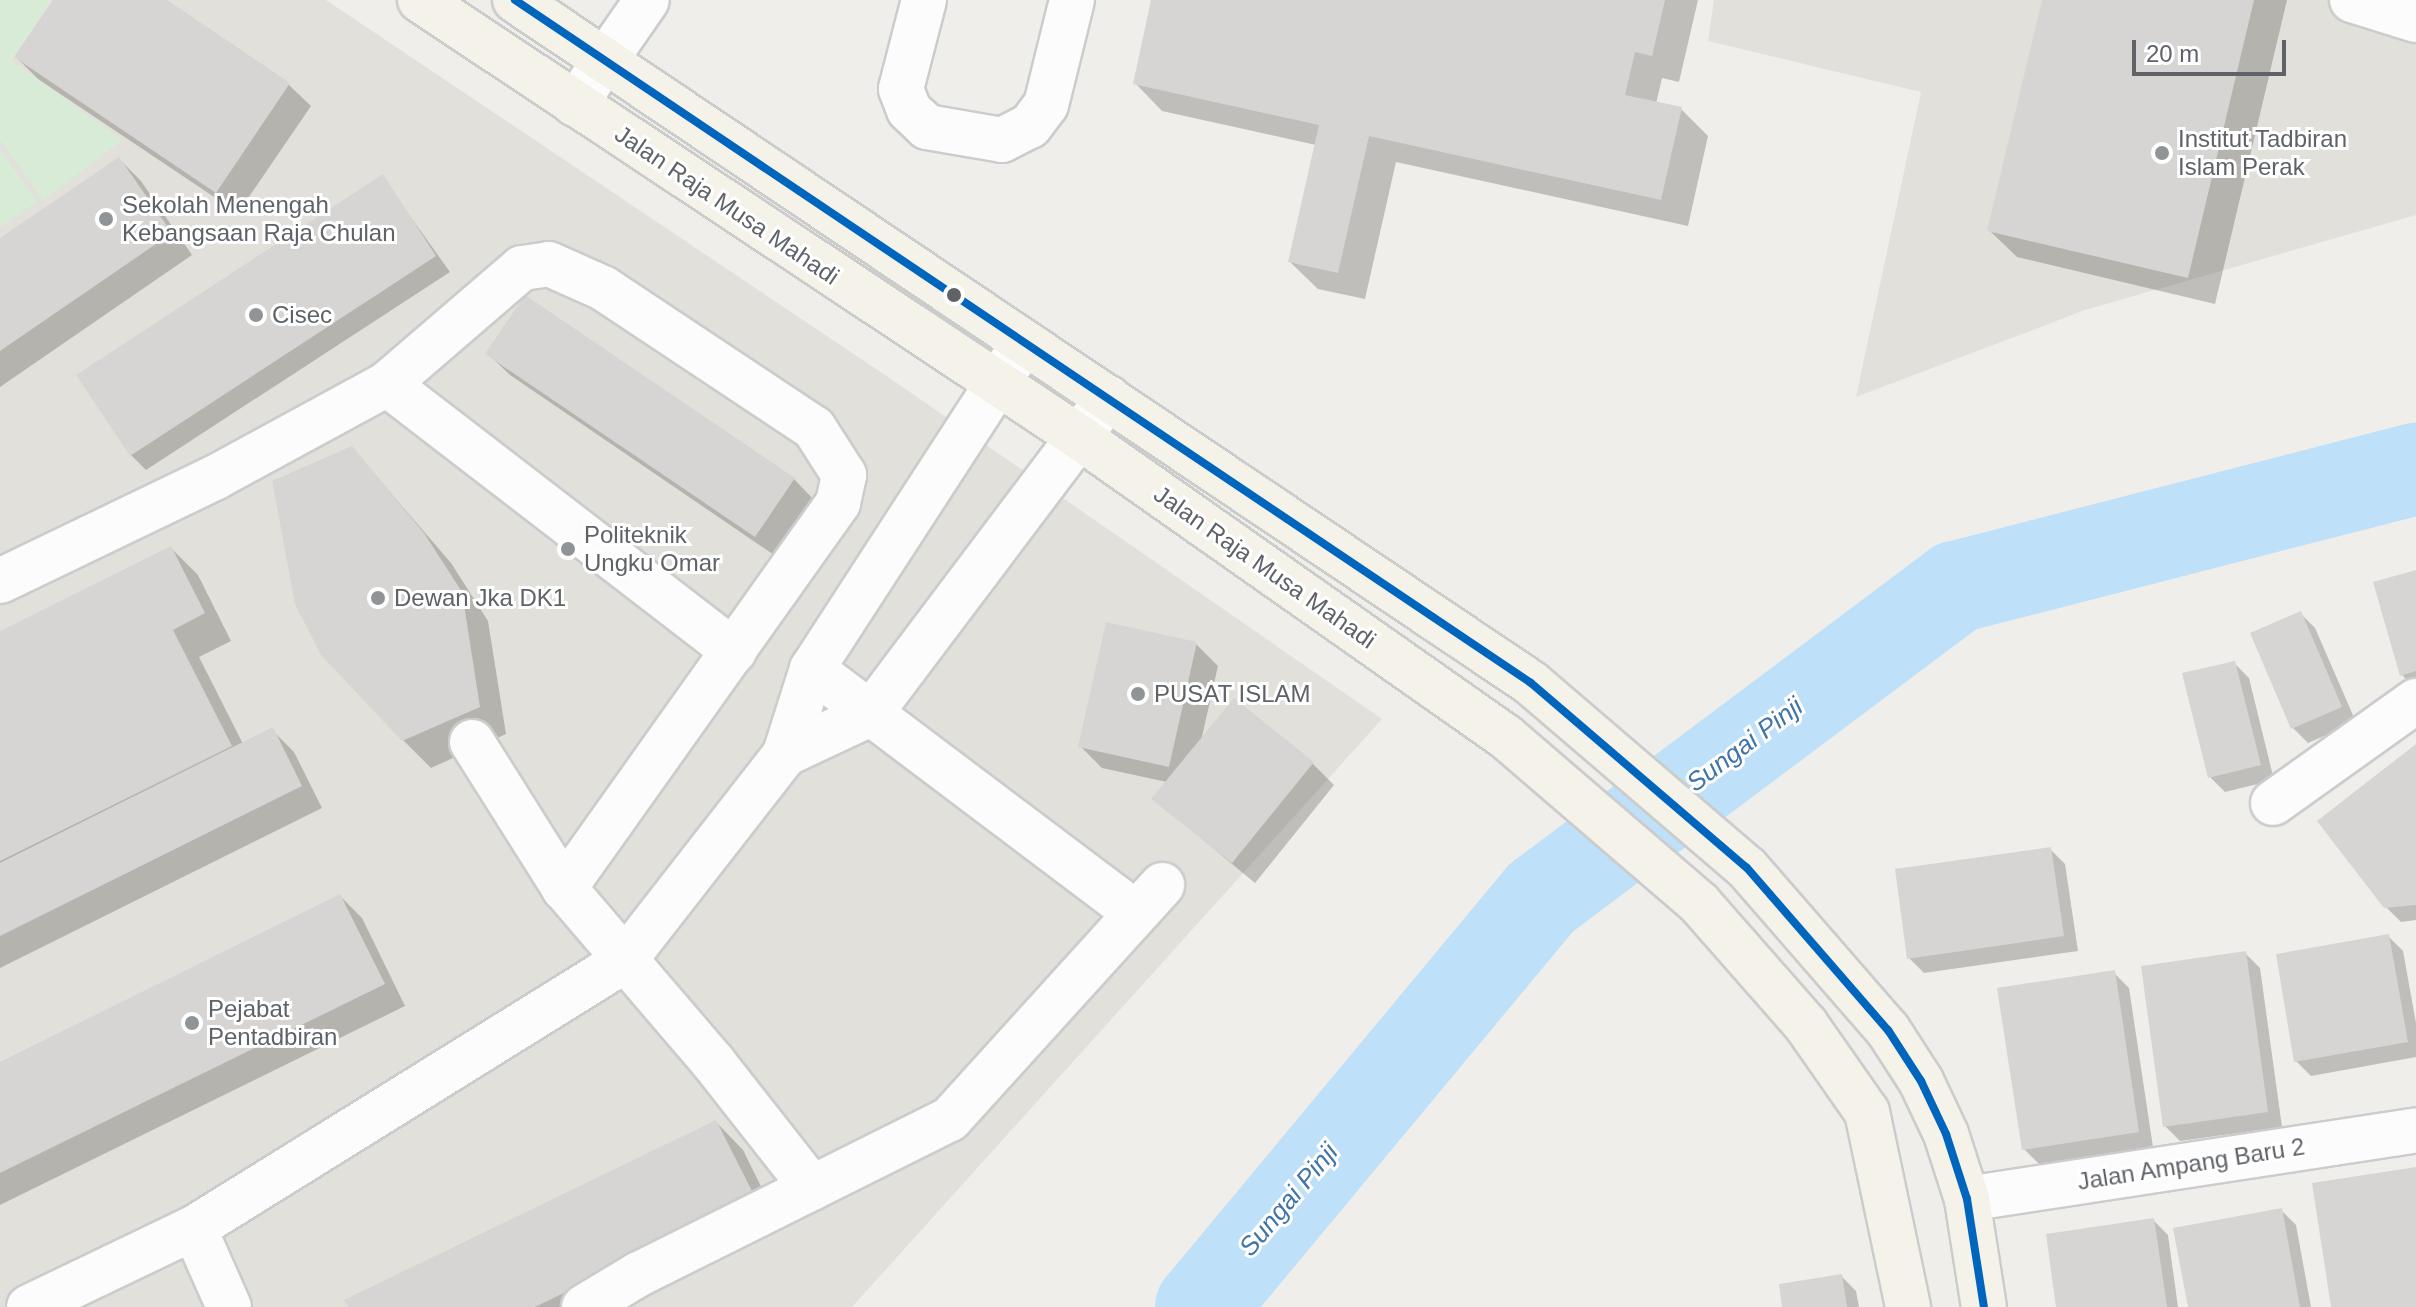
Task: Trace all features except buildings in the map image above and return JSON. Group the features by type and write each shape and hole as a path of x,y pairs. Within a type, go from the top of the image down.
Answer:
{"main road":[{"name":"Jalan Raja Musa Mahadi","path":"420,0 1079,437 1506,737 1699,903 1806,1025 1867,1112 1908,1307"},
{"name":"Jalan Raja Musa Mahadi","path":"515,0 1531,683 1747,868 1888,1030 1946,1134 1967,1199 1984,1307"}],"street":[{"path":"575,104 647,0"},
{"path":"924,0 901,89 909,110 927,127 1002,140 1030,126 1046,105 1072,0"},
{"path":"2352,0 2416,20"},
{"path":"0,581 216,477 387,384 522,268 549,264 603,288 814,428 844,475 838,503 564,888"},
{"path":"29,1307 194,1228 624,961 785,754 812,669 1024,343"},
{"path":"387,384 734,651"},
{"path":"785,754 870,714 1108,398"},
{"path":"584,1307 639,1274 950,1119 1149,898 870,714 812,669"},
{"path":"2273,803 2416,701"},
{"path":"472,742 564,888 812,1188"},
{"name":"Jalan Ampang Baru 2","path":"1967,1199 2416,1130"},
{"path":"194,1228 229,1307"}],"shaded area":[{"name":"Politeknik Ungku Omar","path":"0,0 326,0 891,379 1382,719 852,1307 0,1307"},
{"name":"Institut Tadbiran Islam Perak","path":"1714,0 2416,0 2416,215 2085,310 1856,397 1921,92 1708,41"}],"green space":[{"path":"0,0 52,0 12,61 123,140 43,200 0,140"},
{"path":"0,149 37,202 0,227"}],"waterway":[{"name":"Sungai Pinji","path":"1201,1307 1541,898 1956,587 2416,469"}],"transit line":[{"path":"515,0 1531,683 1747,868 1888,1030 1921,1081 1946,1134 1967,1199 1984,1307"}],"place":[{"name":"Institut Tadbiran Islam Perak","path":"2162,153"},
{"name":"Sekolah Menengah Kebangsaan Raja Chulan","path":"106,219"},
{"name":"Cisec","path":"256,315"},
{"name":"Politeknik Ungku Omar","path":"568,549"},
{"name":"Dewan Jka DK1","path":"378,598"},
{"name":"PUSAT ISLAM","path":"1138,694"},
{"name":"Pejabat Pentadbiran","path":"192,1023"}]}
